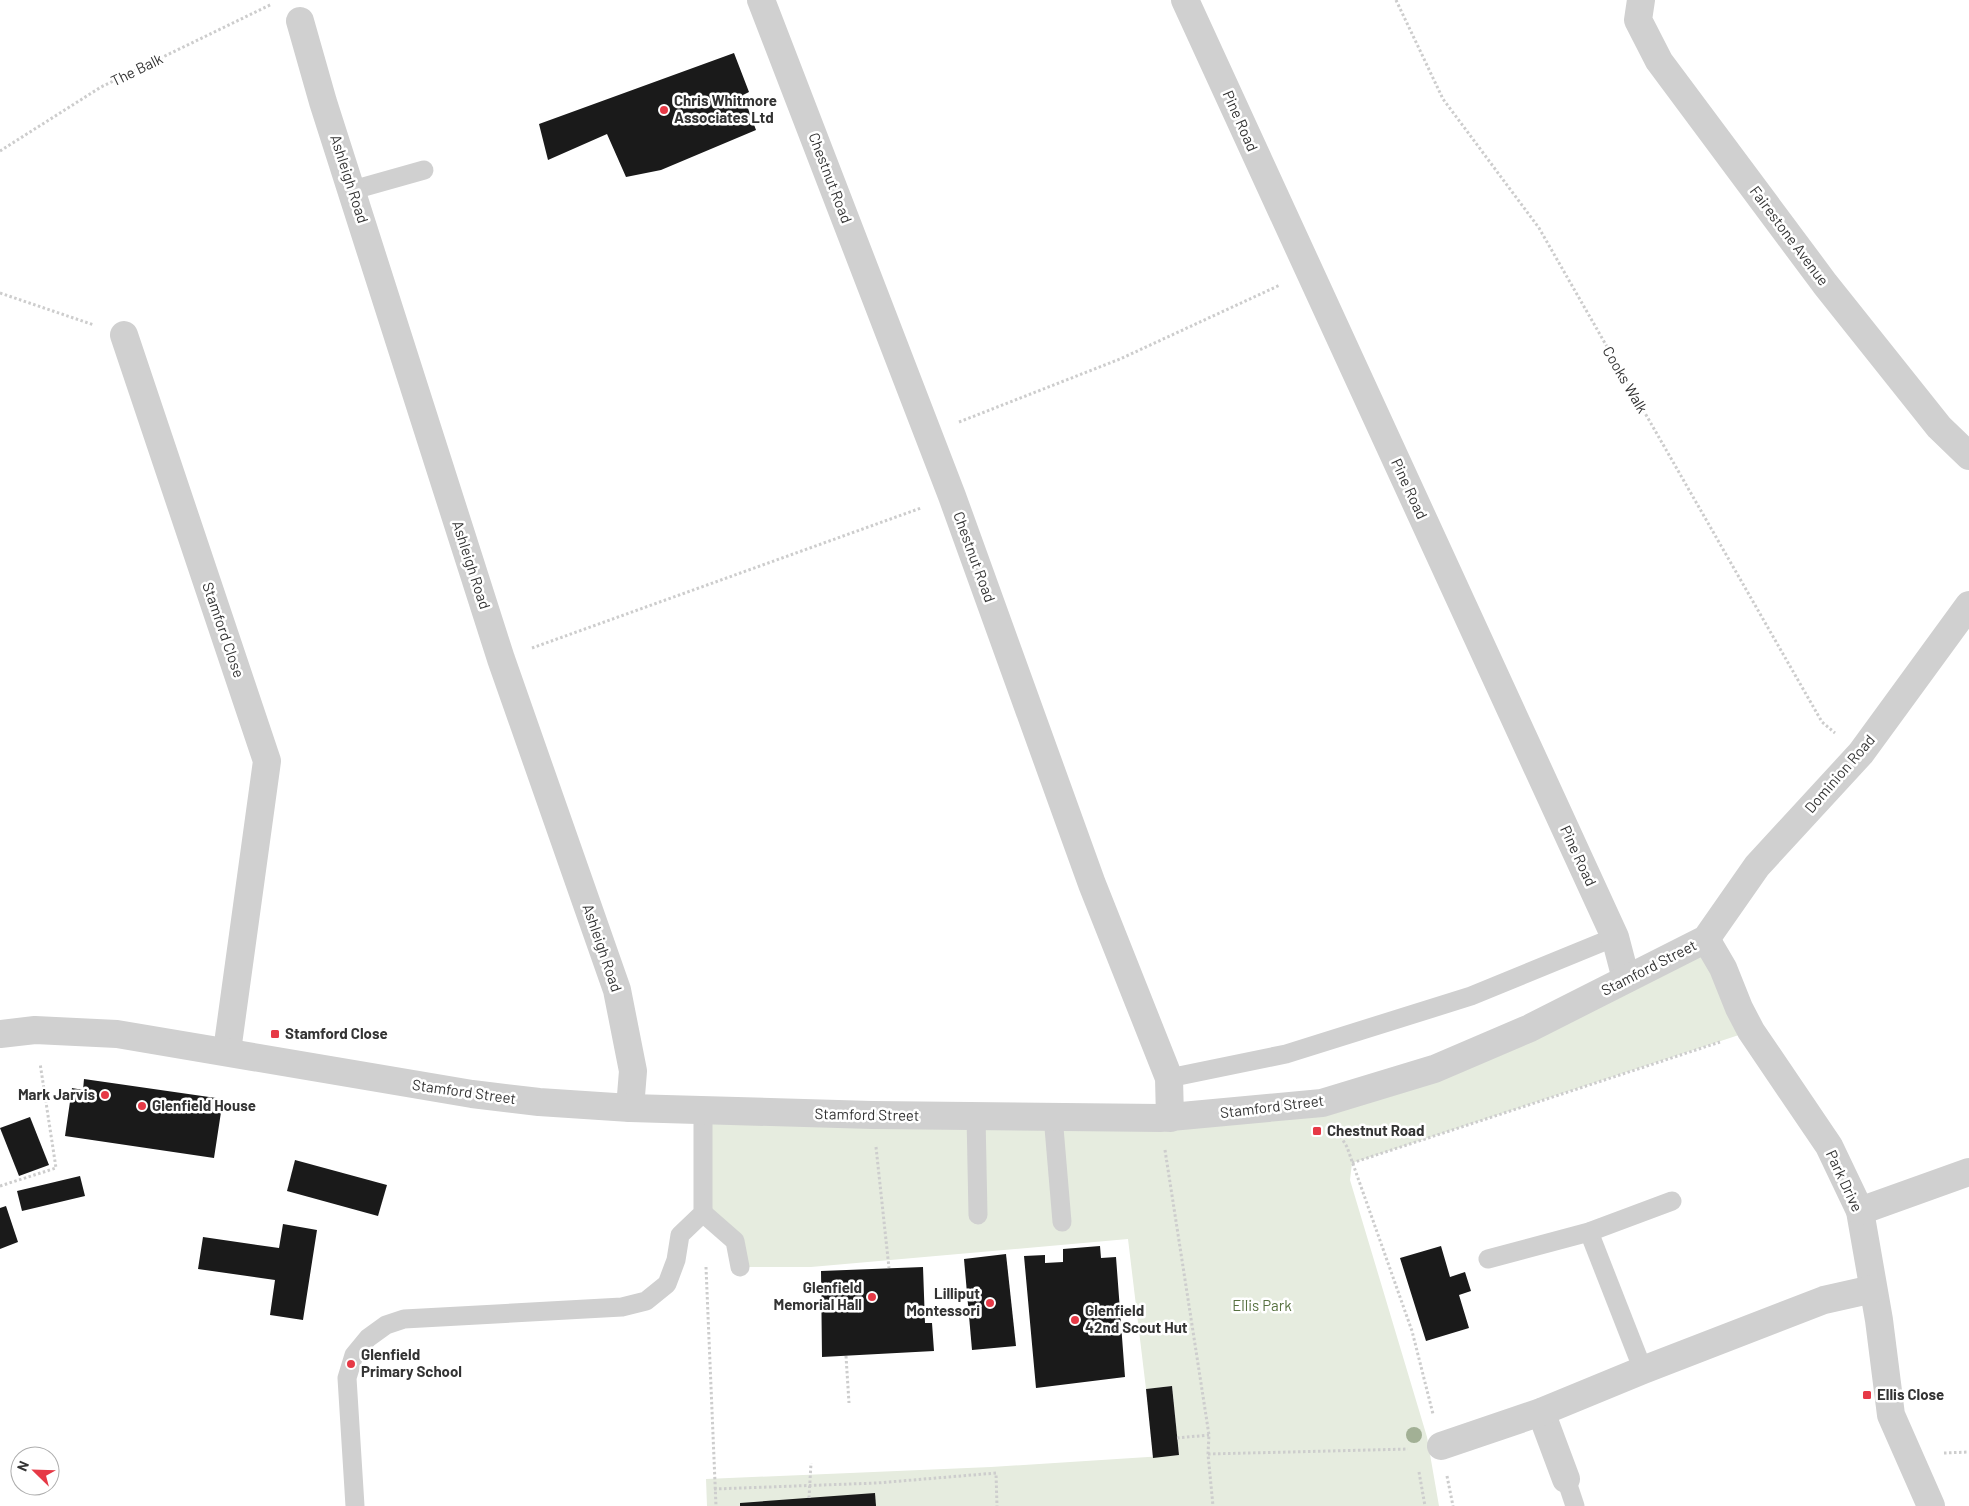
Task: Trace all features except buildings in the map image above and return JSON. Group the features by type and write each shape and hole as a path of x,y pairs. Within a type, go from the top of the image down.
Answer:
{"street":[{"name":"Chestnut Road","path":"760,0 952,496 1092,884 1169,1078 1165,1118"},
{"name":"Pine Road","path":"1185,0 1308,272 1615,936 1626,980"},
{"name":"Fairestone Avenue","path":"1641,0 1638,20 1659,61 1825,284 1939,427 1969,456"},
{"name":"Ashleigh Road","path":"300,21 323,102 353,190 501,659 617,990 633,1071 630,1108"},
{"name":"Stamford Close","path":"124,335 267,761 227,1051"},
{"name":"Dominion Road","path":"1706,939 1757,866 1861,753 1969,604"},
{"name":"Stamford Street","path":"0,1034 35,1030 117,1034 462,1092 539,1102 703,1111 1165,1118 1322,1103 1434,1068 1530,1028 1706,939"},
{"name":"Park Drive","path":"1706,939 1723,968 1739,1008 1752,1031 1828,1146 1860,1211 1891,1415 1932,1506"},
{"path":"1860,1211 1969,1172"},
{"path":"1428,1448 1541,1412 1643,1370 1824,1300 1873,1289"},
{"path":"1541,1412 1566,1479"}],"lane":[{"path":"353,190 424,170"},
{"path":"1169,1078 1286,1054 1462,999 1615,936"},
{"path":"355,1506 347,1378 354,1355 368,1338 386,1325 404,1318 622,1307 646,1301 667,1284 676,1260 680,1235 703,1213 703,1111"},
{"path":"976,1116 978,1215"},
{"path":"1053,1116 1062,1222"},
{"path":"1488,1259 1589,1232 1672,1201"},
{"path":"703,1213 735,1241 740,1267"},
{"path":"1589,1232 1643,1370"},
{"path":"1566,1479 1575,1506"}],"path":[{"name":"The Balk","path":"0,151 101,87 280,0"},
{"name":"Cooks Walk","path":"1396,0 1443,98 1539,228 1822,722 1861,753"},
{"path":"928,434 1120,358 1308,272"},
{"path":"0,294 124,335"},
{"path":"501,659 952,496"},
{"path":"0,1186 56,1168 35,1030"},
{"path":"1352,1162 1752,1031"},
{"path":"1322,1103 1347,1147 1412,1332 1428,1448 1425,1506"},
{"path":"872,1115 889,1268"},
{"path":"1165,1118 1209,1435 1208,1454 1213,1506"},
{"path":"705,1262 716,1506"},
{"path":"846,1356 849,1403"},
{"path":"1177,1438 1209,1435"},
{"path":"1208,1454 1428,1448"},
{"path":"1428,1448 1453,1506"},
{"path":"809,1498 811,1463"},
{"path":"714,1489 877,1483 996,1473 997,1506"}],"green space":[{"name":"Ellis Park","path":"1706,939 1751,1031 1352,1163 1350,1180 1427,1437 1439,1506 707,1506 706,1479 991,1467 1179,1455 1172,1386 1146,1389 1128,1239 811,1267 740,1267 735,1241 703,1213 703,1111 1322,1103"}],"place":[{"name":"Chris Whitmore Associates Ltd","path":"664,110"},
{"name":"Stamford Close","path":"275,1034"},
{"name":"Mark Jarvis","path":"105,1095"},
{"name":"Glenfield House","path":"142,1106"},
{"name":"Chestnut Road","path":"1317,1131"},
{"name":"Glenfield Memorial Hall","path":"872,1297"},
{"name":"Lilliput Montessori","path":"990,1303"},
{"name":"Glenfield 42nd Scout Hut","path":"1075,1320"},
{"name":"Glenfield Primary School","path":"351,1364"},
{"name":"Ellis Close","path":"1867,1395"}]}
